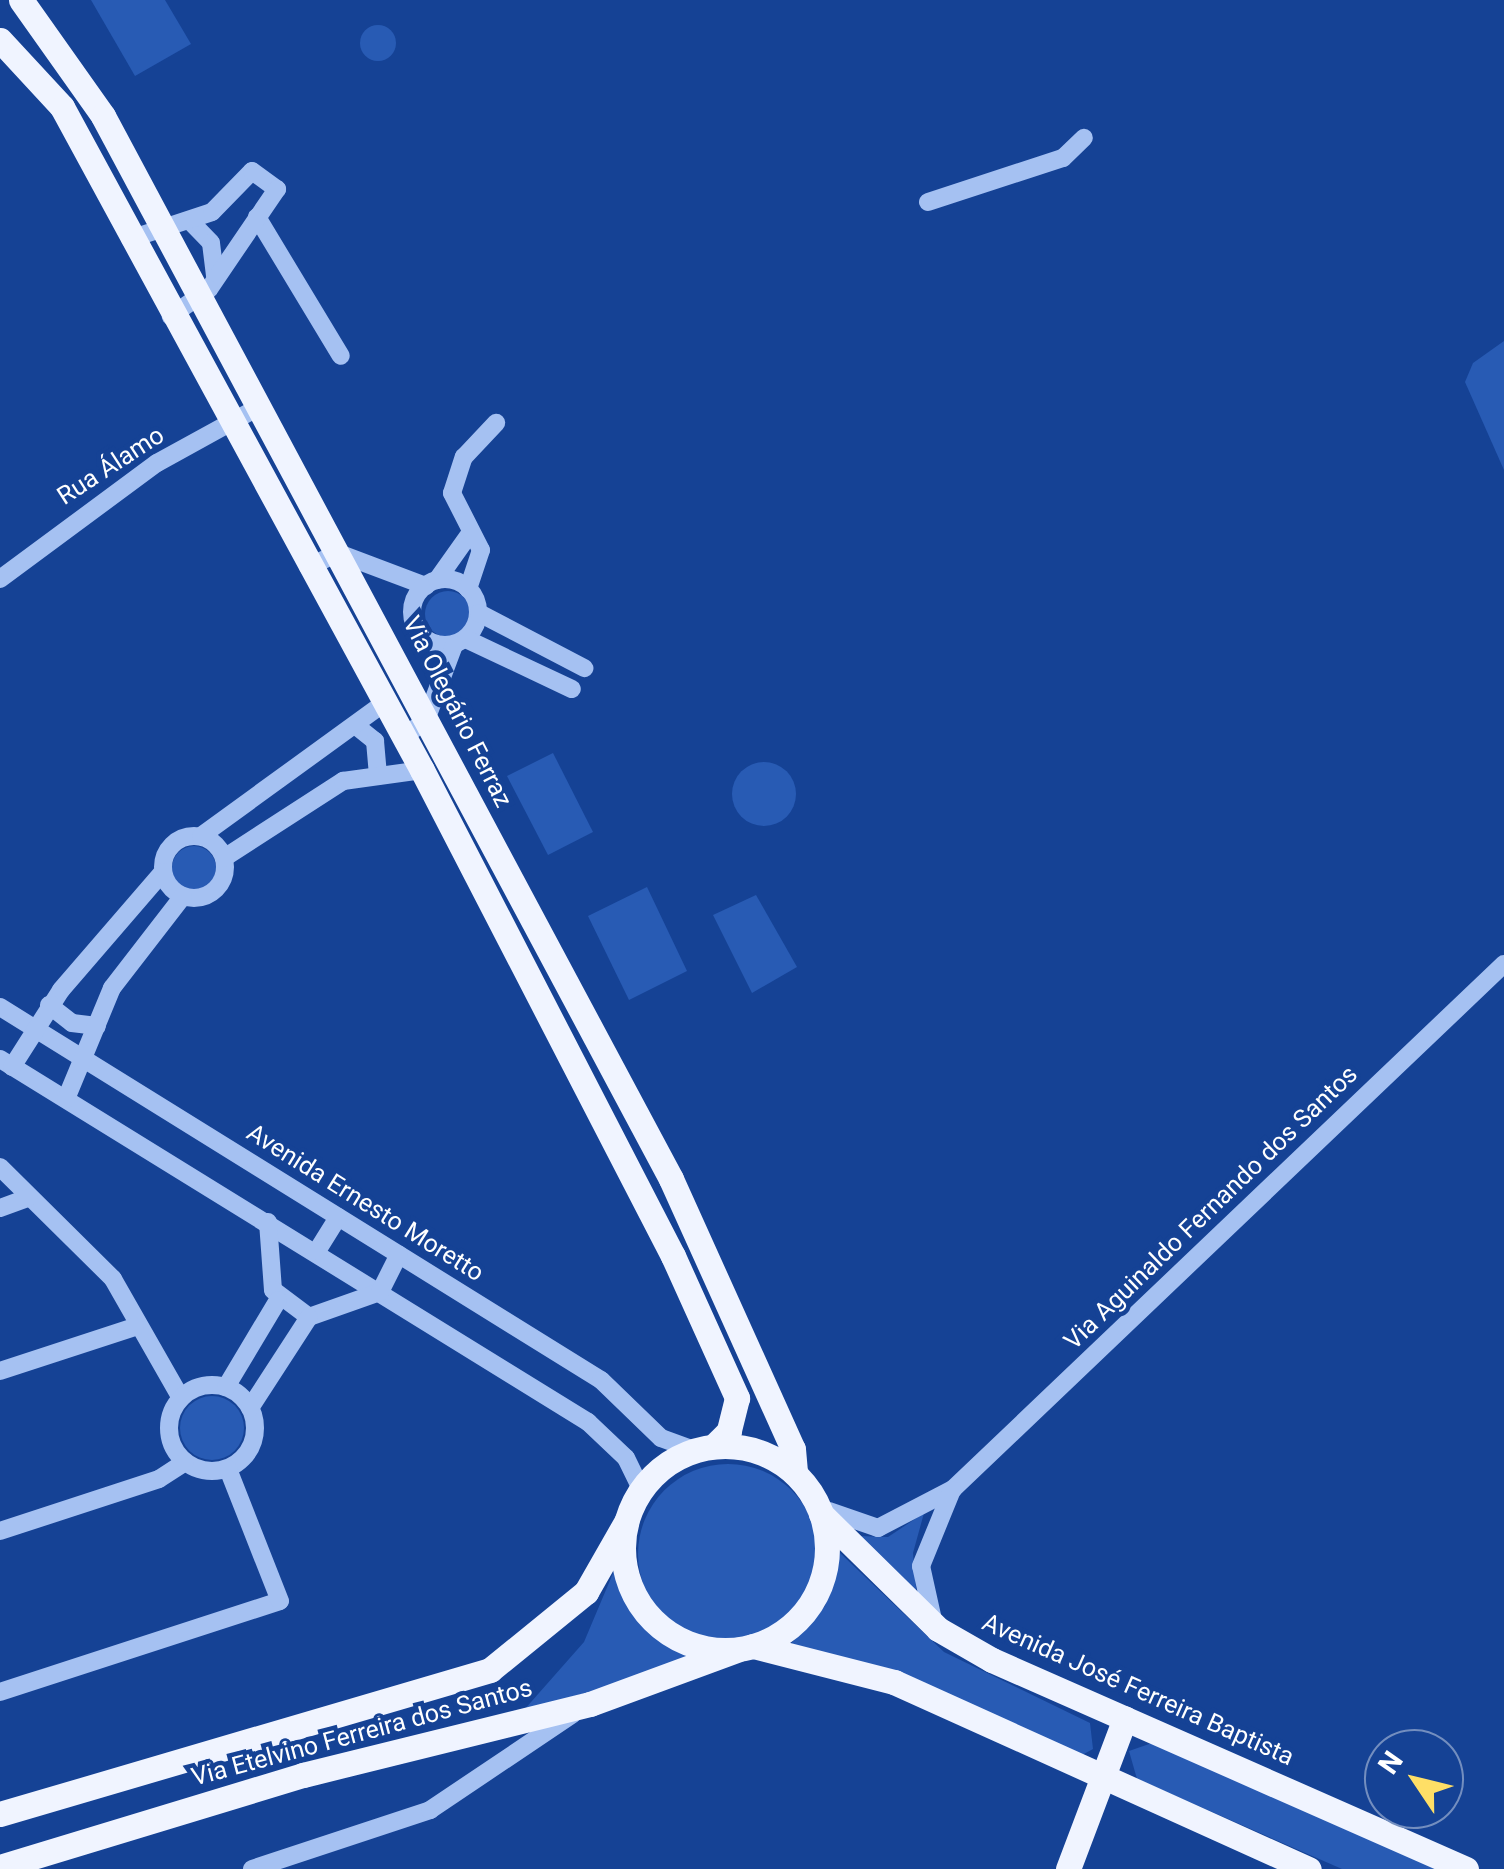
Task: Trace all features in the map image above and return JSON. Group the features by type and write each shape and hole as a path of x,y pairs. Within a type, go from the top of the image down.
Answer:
{"main road":[{"name":"Via Olegário Ferraz","path":"21,0 103,116 160,222 208,287 258,407 671,1180 793,1449 795,1473"},
{"path":"0,40 62,107 228,424 422,770 732,1376 734,1415 704,1448 641,1489 626,1522 625,1572 642,1608 680,1640 745,1648 894,1682 1309,1869"},
{"path":"704,1448 765,1453 795,1473 820,1509 826,1559 818,1590 790,1626 745,1648"},
{"name":"Avenida José Ferreira Baptista","path":"820,1509 938,1629 1124,1718 1466,1869"},
{"name":"Via Etelvino Ferreira dos Santos","path":"0,1814 490,1670 586,1592 626,1522"},
{"name":"Via Etelvino Ferreira dos Santos","path":"0,1867 303,1775 590,1704 745,1648"},
{"path":"1068,1869 1124,1718"}],"street":[{"path":"928,202 1063,158 1084,138"},
{"path":"130,239 160,222 190,221 212,212 252,171 277,189 208,287 171,316"},
{"path":"257,217 341,356"},
{"path":"190,221 211,244 208,287"},
{"name":"Rua Álamo","path":"0,579 141,474 258,407"},
{"path":"496,423 454,476 455,506 482,558 468,589 479,613 584,668"},
{"path":"471,532 412,607 418,632 460,642 572,688"},
{"path":"308,567 338,553 432,583 468,589"},
{"path":"404,737 426,720 460,642 479,613"},
{"path":"383,704 201,836 172,844 163,872 49,1005 6,1063 318,1251 588,1422 626,1458 641,1489"},
{"path":"354,725 374,741 378,776"},
{"path":"66,1099 88,1058 112,988 182,896 218,886 224,858 342,781 422,770"},
{"path":"201,836 224,858"},
{"path":"163,872 182,896"},
{"name":"Via Aguinaldo Fernando dos Santos","path":"820,1509 878,1528 953,1489 1504,964"},
{"path":"49,1005 72,1023 97,1026"},
{"name":"Avenida Ernesto Moretto","path":"0,1007 88,1058 600,1380 676,1448 704,1448"},
{"path":"0,1167 113,1280 135,1327 181,1398"},
{"path":"0,1208 28,1198"},
{"path":"318,1251 338,1217"},
{"path":"181,1398 226,1387 270,1319 278,1300 268,1222"},
{"path":"228,1469 254,1438 250,1408 308,1316 380,1292 399,1254"},
{"path":"278,1300 308,1316"},
{"path":"270,1319 298,1335"},
{"path":"0,1371 135,1327"},
{"path":"226,1387 250,1408"},
{"path":"181,1398 169,1434 185,1462"},
{"path":"0,1530 159,1480 185,1462 228,1469"},
{"path":"0,1692 280,1601 228,1469"},
{"name":"Via Aguinaldo Fernando dos Santos","path":"938,1629 921,1566 953,1489"},
{"path":"252,1869 430,1810 590,1704"}],"shaded area":[{"path":"91,0 165,0 191,44 135,76"},
{"path":"378,25 391,30 396,43 391,56 378,61 365,56 360,43 365,30"},
{"path":"1504,341 1504,470 1465,382 1473,363"},
{"path":"448,591 465,597 471,614 465,631 448,637 431,631 425,614 431,597"},
{"path":"553,753 593,832 548,855 507,776"},
{"path":"764,762 787,771 796,794 787,817 764,826 741,817 732,794 741,771"},
{"path":"194,846 210,852 216,868 210,884 194,890 178,884 172,868 178,852"},
{"path":"647,887 687,971 629,1000 588,916"},
{"path":"756,895 797,967 752,993 713,915"},
{"path":"212,1396 235,1405 244,1428 235,1451 212,1460 189,1451 180,1428 189,1405"},
{"path":"728,1464 762,1471 791,1491 811,1520 818,1554 811,1588 791,1617 762,1637 728,1644 694,1637 665,1617 645,1588 638,1554 645,1520 665,1491 694,1471"},
{"path":"924,1513 913,1553 917,1600 859,1536 888,1537"},
{"path":"839,1552 944,1652 1090,1723 1093,1749 1082,1755 788,1647 825,1606"},
{"path":"619,1559 645,1624 707,1659 524,1710 584,1642"},
{"path":"1152,1743 1437,1869 1342,1869 1137,1779 1129,1751"}]}
